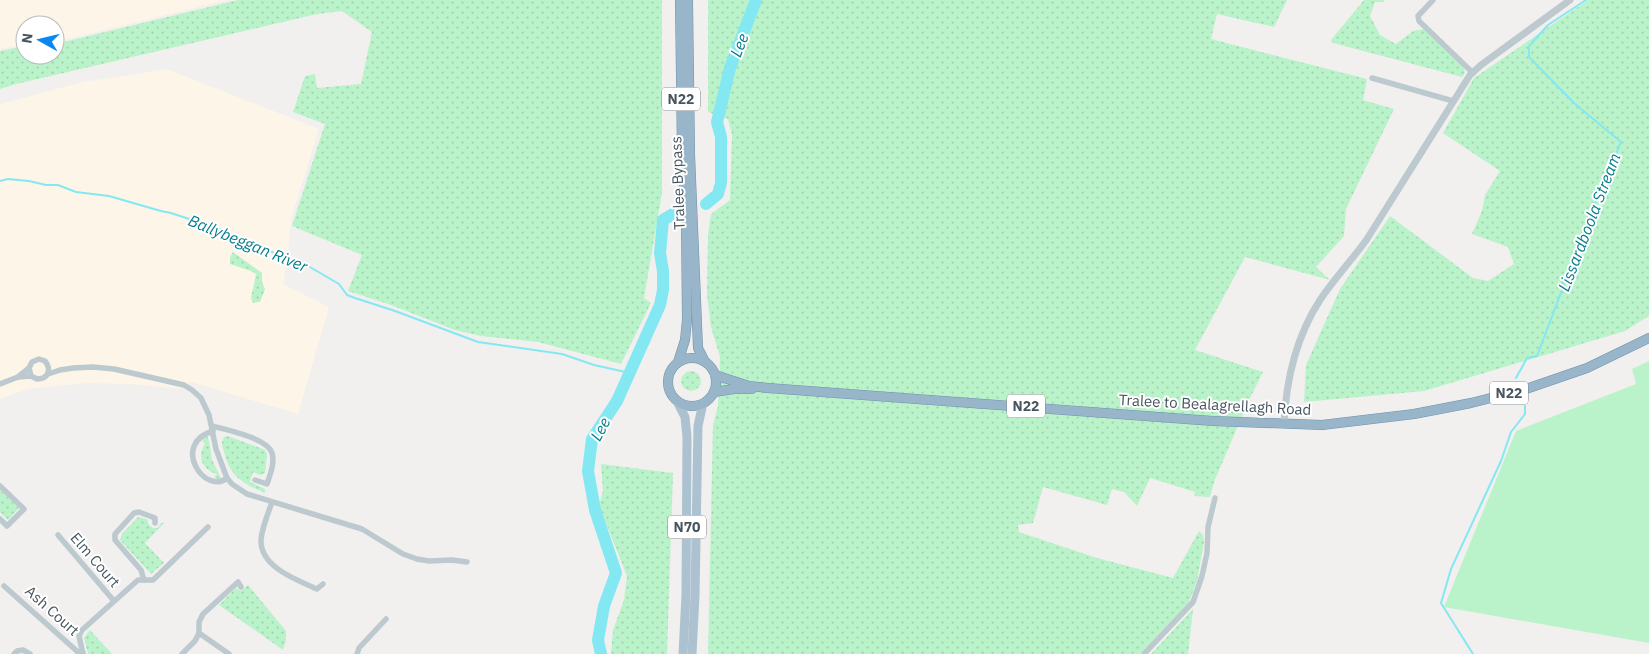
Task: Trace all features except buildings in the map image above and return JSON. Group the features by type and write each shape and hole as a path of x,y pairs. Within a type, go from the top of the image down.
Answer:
{"highway":[{"name":"Tralee Bypass","path":"680,0 682,156 689,198"},
{"name":"Tralee Bypass","path":"688,0 690,220 698,348 706,362"},
{"name":"Tralee Bypass","path":"678,362 685,340 687,320 690,220"},
{"name":"Tralee to Bealagrellagh Road","path":"715,375 749,386 768,388 1213,421 1322,424 1414,414 1471,403 1526,389 1587,368 1649,338"},
{"path":"678,362 692,358 706,362"},
{"name":"N22","path":"677,401 672,396 668,382 672,368 678,362"},
{"name":"N22","path":"706,362 715,375"},
{"path":"677,401 690,406 703,403 709,399 714,392 715,375"},
{"name":"Tralee to Bealagrellagh Road","path":"714,392 734,389 768,388"}],"main road":[{"name":"N70","path":"677,401 685,418 687,437 686,595 683,654"},
{"name":"N70","path":"692,654 698,426 703,403"}],"street":[{"path":"1433,0 1418,16 1419,21 1473,73"},
{"path":"1284,424 1285,407 1295,352 1311,315 1321,298 1367,239 1473,73 1570,0"},
{"path":"1372,78 1454,102"},
{"path":"18,377 37,359 44,360 47,364 60,370"},
{"path":"47,364 48,374"},
{"path":"0,384 18,377 31,376 40,379 60,370 93,367 114,368 184,385 201,398 209,415 216,449 227,478 232,484 247,494 362,529 404,554 417,559 467,562"},
{"path":"29,368 31,376"},
{"path":"227,478 218,482 210,480 202,475 193,462 192,453 197,440 213,428 254,439 268,446 272,453 272,460 271,473 267,484 255,480"},
{"path":"0,486 24,509 7,526 0,519"},
{"path":"1144,654 1193,602 1202,576 1207,553 1208,527 1215,498"},
{"path":"272,502 261,540 268,558 280,571 296,580 317,589 323,584"},
{"path":"144,580 140,570 114,540 115,534 134,513 139,512 155,518 155,522"},
{"path":"83,654 79,636 82,630 138,580 153,580 208,527"},
{"name":"Elm Court","path":"58,535 114,601"},
{"path":"182,654 196,641 199,633 199,622 203,614 238,582 241,588"},
{"name":"Ash Court","path":"4,586 78,652 83,654"},
{"path":"357,654 359,648 386,619"},
{"path":"199,633 229,654"},
{"path":"14,654 22,650 30,654"}],"shaded area":[{"path":"0,0 227,0 65,40 65,15 15,15 15,46 0,49"},
{"path":"167,69 319,129 291,219 287,265 283,284 329,307 298,414 191,382 180,389 129,384 87,383 27,389 0,399 0,104 83,82"}],"green space":[{"path":"238,0 662,0 662,193 644,298 651,303 621,364 538,342 481,336 455,330 391,305 348,291 362,255 292,226 325,124 293,112 305,76 315,74 317,88 361,84 372,32 342,11 317,14 0,89 0,51 15,48 15,65 65,65 65,42"},
{"path":"708,0 1287,0 1274,27 1217,14 1211,39 1367,79 1363,100 1394,109 1346,209 1344,236 1316,267 1330,280 1245,257 1195,350 1263,372 1214,482 1210,497 1194,496 1195,492 1150,478 1137,506 1124,492 1112,489 1107,505 1043,487 1033,523 1018,525 1019,532 1097,558 1173,578 1199,531 1203,535 1204,542 1197,581 1189,602 1140,654 708,654 713,425 718,406 720,357 711,327 707,294 708,235 711,214 730,200 732,135 728,119 708,112"},
{"path":"1364,0 1385,0 1383,2 1375,2 1370,16 1380,35 1396,44 1413,31 1424,29 1463,65 1465,73 1462,77 1333,43 1331,40"},
{"path":"1588,0 1649,0 1649,316 1625,331 1424,391 1304,402 1306,365 1340,289 1390,216 1473,278 1488,281 1514,264 1508,247 1472,234 1482,211 1485,195 1500,171 1443,133 1474,78"},
{"path":"233,252 262,273 262,282 265,289 260,302 253,303 251,298 256,274 230,264 230,257"},
{"path":"1649,361 1649,643 1444,607 1516,431 1636,384 1632,369"},
{"path":"687,371 695,371 701,377 701,385 695,391 687,391 681,385 681,377"},
{"path":"207,436 212,460 221,478 218,479 214,477 217,474 208,469 202,462 201,453 205,444 202,440"},
{"path":"228,436 265,450 267,455 265,473 260,475 253,472 250,482 265,489 265,493 244,483 230,468 222,444 224,437"},
{"path":"601,464 673,473 667,654 611,654 613,630 624,600 627,576 599,506 603,491"},
{"path":"0,490 19,508 8,520 0,512"},
{"path":"138,517 147,519 149,525 153,528 158,528 161,523 164,523 145,543 164,563 151,574 120,540 122,534"},
{"path":"248,585 286,631 286,641 283,650 219,605 236,588 241,591"},
{"path":"1193,609 1188,654 1151,654"},
{"path":"90,630 112,654 88,654 84,638"}],"waterway":[{"name":"Lee","path":"706,204 718,194 721,183 721,137 717,122 730,68 756,0"},
{"name":"Lissardboola Stream","path":"1516,378 1527,358 1537,356 1590,216 1621,142 1574,103 1529,57 1529,46 1548,25 1586,0"},
{"name":"Ballybeggan River","path":"0,181 8,179 58,185 76,192 109,196 171,213 219,229 269,251 303,263 339,284 347,295 478,342 562,354 594,365 630,373"},
{"name":"Lee","path":"601,654 598,640 604,606 616,573 595,510 588,471 592,439 617,401 660,305 663,290 663,271 660,253 663,220 673,214"},
{"name":"Lissardboola Stream","path":"1473,654 1441,603 1451,569 1501,461 1511,432 1525,414 1525,406"}]}
